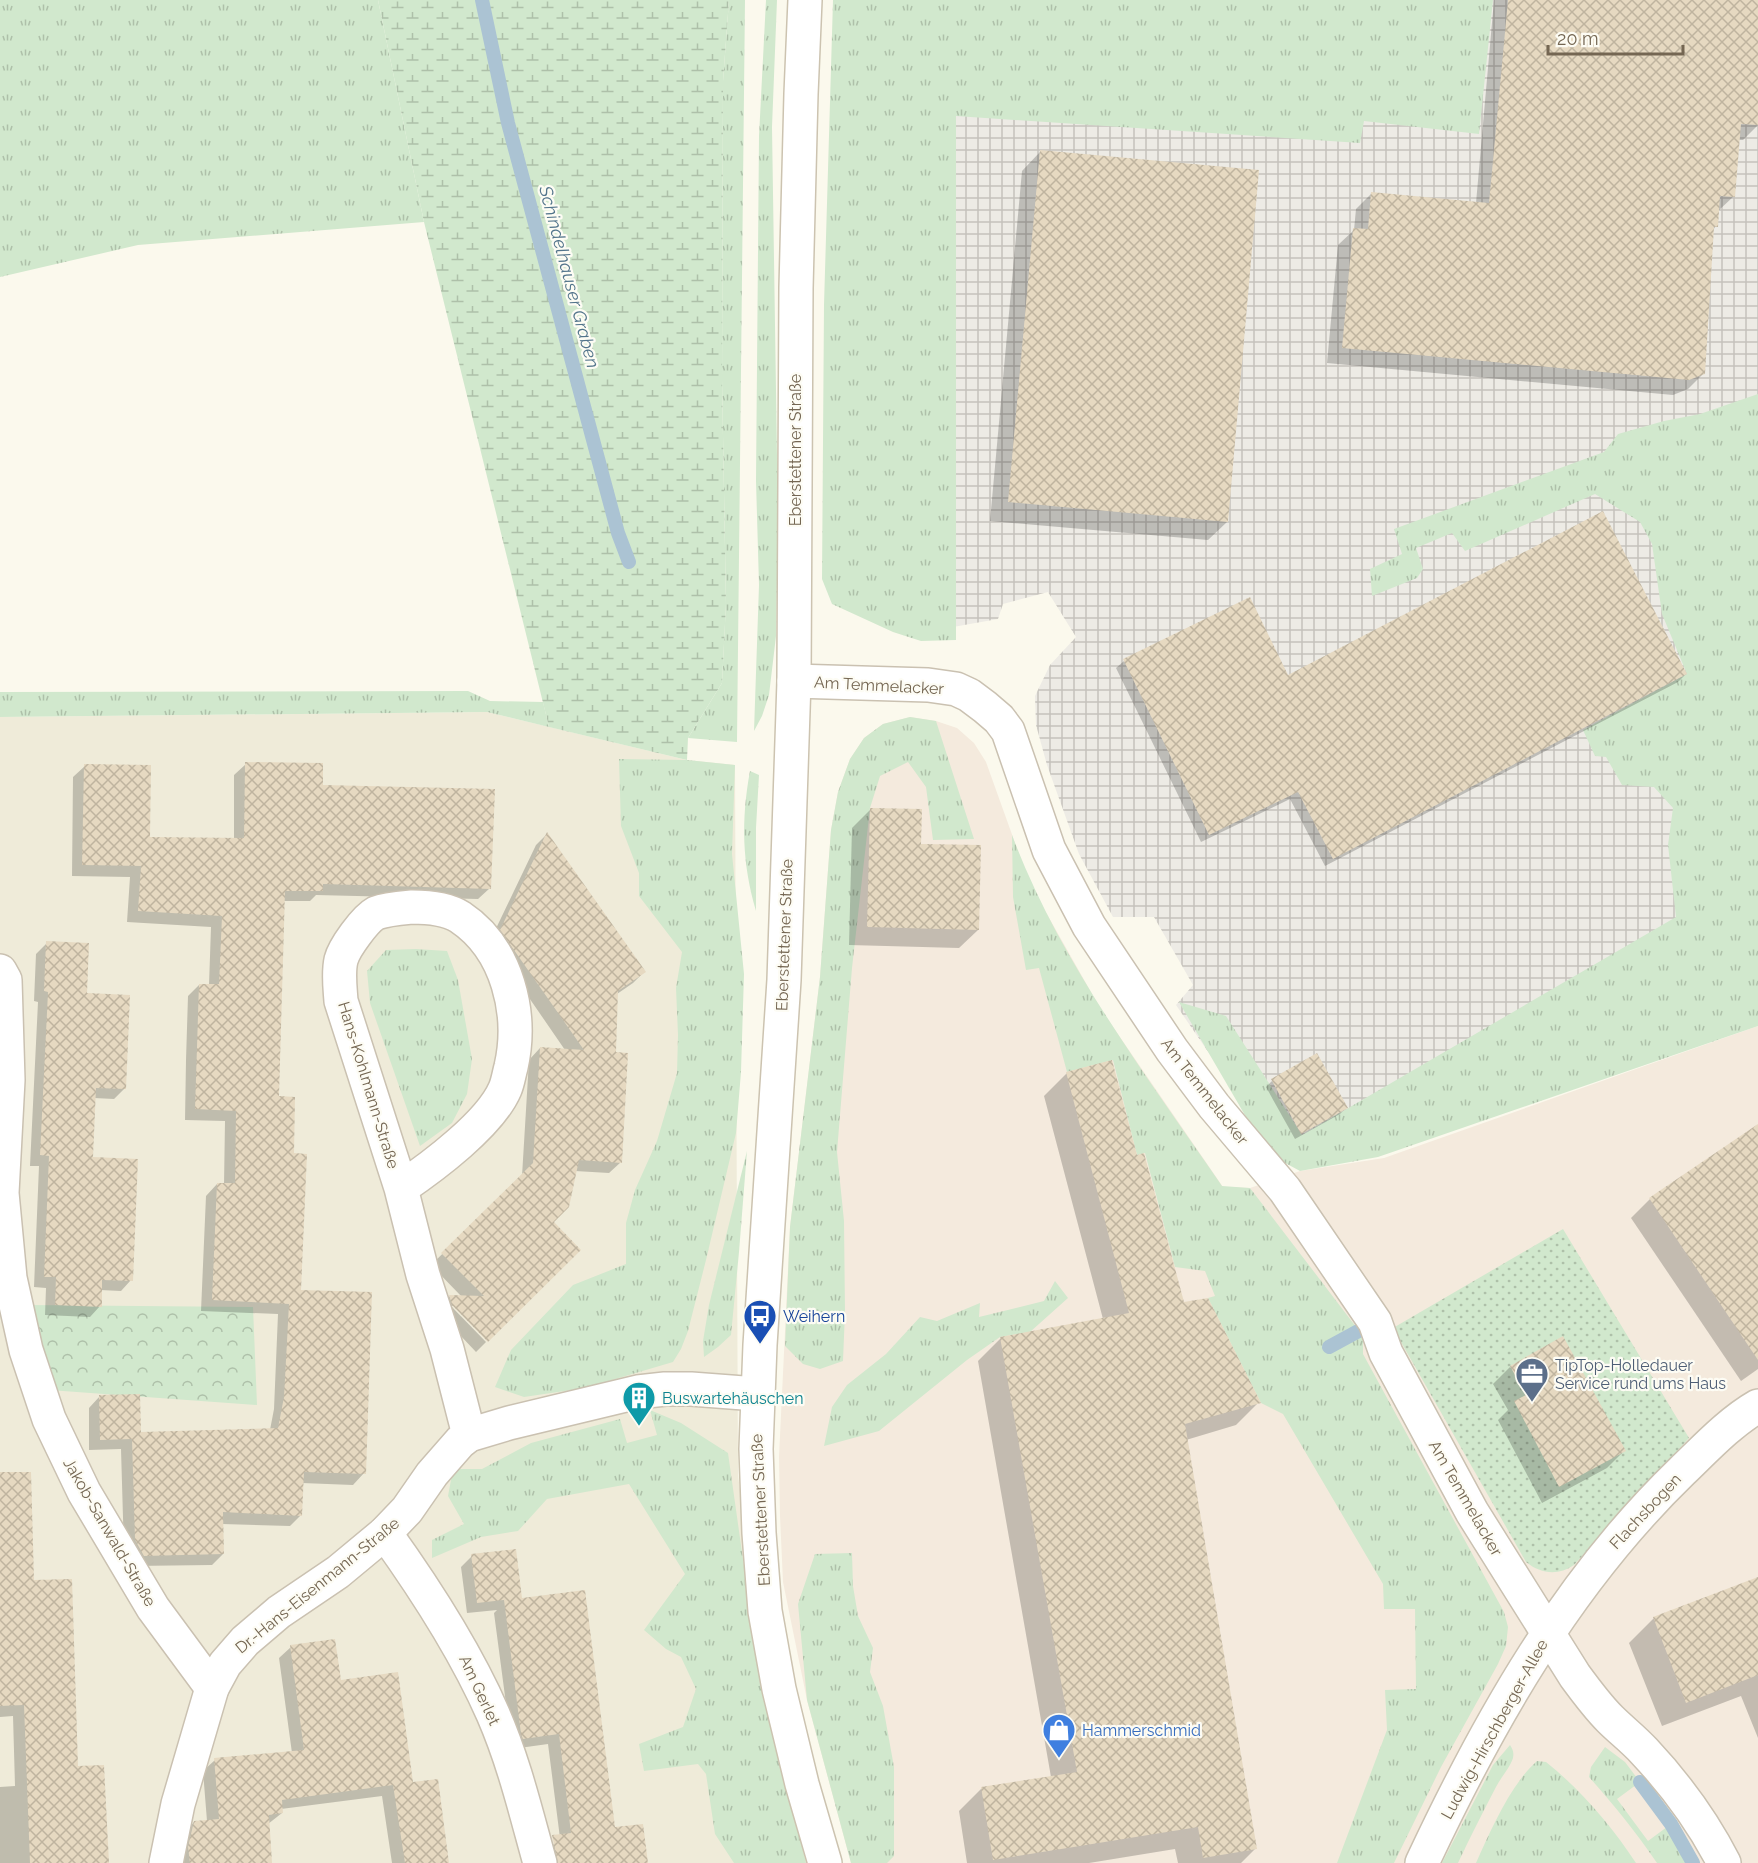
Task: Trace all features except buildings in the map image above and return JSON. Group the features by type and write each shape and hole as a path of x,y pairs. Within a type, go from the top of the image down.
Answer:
{"street":[{"name":"Eberstettener Straße","path":"805,0 796,288 794,681 784,980 757,1394 756,1449 765,1611 782,1700 802,1784 825,1863"},
{"name":"Am Temmelacker","path":"794,681 949,687 969,694 999,719 1008,731 1049,850 1089,926 1214,1107 1286,1191 1375,1322 1386,1353 1472,1512 1548,1632"},
{"name":"Hans-Kohlmann-Straße","path":"400,1188 434,1165 475,1128 492,1109 505,1089 515,1049 515,1014 507,978 492,950 475,929 458,916 427,906 401,908 375,914 355,934 341,958 339,978 341,1000 400,1188 423,1275 447,1349 469,1435"},
{"name":"Jakob-Sanwald-Straße","path":"0,971 5,980 8,1080 2,1193 10,1278 26,1350 49,1419 84,1492 153,1608 212,1688"},
{"name":"Dr.-Hans-Eisenmann-Straße","path":"166,1863 178,1804 212,1688 225,1664 246,1641 279,1612 338,1572 386,1533 407,1510 451,1451 469,1435 638,1392 682,1389 757,1394"},
{"name":"Flachsbogen","path":"1548,1632 1582,1583 1655,1497 1730,1428 1758,1406"},
{"name":"Am Gerlet","path":"386,1533 446,1624 493,1715 513,1769 540,1863"},
{"name":"Ludwig-Hirschberger-Allee","path":"1422,1863 1481,1745 1548,1632 1591,1698 1670,1781 1696,1816 1724,1863"}],"shaded area":[{"path":"867,0 1758,0 1758,994 1285,1164 1176,1005 1193,985 1154,917 1113,917 1079,854 1047,765 1036,725 1035,696 1050,665 1076,637 1048,592 1003,604 998,619 953,627"},
{"path":"487,712 687,760 735,765 738,1475 752,1580 814,1863 0,1863 0,717"},
{"path":"910,717 936,721 957,728 974,743 986,762 1024,868 1039,900 1100,1008 1223,1187 1250,1188 1300,1171 1384,1158 1758,1026 1758,1863 851,1863 807,1700 783,1582 779,1457 790,1227 820,977 831,830 838,792 850,759 864,738 883,724"}],"green space":[{"path":"0,0 378,0 424,222 138,245 0,277"},
{"path":"378,0 729,0 723,81 722,380 726,604 722,683 688,738 687,760 549,727 424,222"},
{"path":"729,0 745,0 737,742 688,738 722,683 726,603 722,380 723,81"},
{"path":"766,0 777,0 772,127 778,522 776,636 769,695 754,731 759,585 756,481 759,136"},
{"path":"833,0 1493,0 1479,134 1364,121 1360,143 956,116 956,640 921,641 893,632 832,604 822,579 824,305"},
{"path":"1758,394 1758,1026 1378,1157 1300,1171 1267,1153 1179,1002 1226,1016 1302,1135 1676,917 1668,845 1673,808 1654,787 1622,785 1606,757 1595,756 1583,730 1687,674 1662,614 1652,544 1640,522 1595,494 1465,551 1452,533 1416,548 1423,569 1417,578 1372,596 1370,569 1402,554 1394,529 1604,452 1618,434 1700,414"},
{"path":"468,691 490,701 543,702 549,727 487,712 0,717 0,692"},
{"path":"910,717 936,721 974,839 933,840 926,787 908,762 880,776 870,808 852,968 837,1152 844,1221 843,1361 820,1369 803,1364 785,1346 790,1227 820,977 831,830 838,792 850,759 864,738 883,724"},
{"path":"619,759 687,760 735,765 732,854 744,974 741,1072 736,1133 688,1331 673,1362 585,1388 524,1397 495,1387 511,1350 573,1285 626,1264 626,1223 635,1190 657,1141 677,1073 676,988 682,952 639,896 639,873 621,826"},
{"path":"750,771 759,775 756,828 756,911 748,876 744,841 745,807"},
{"path":"1012,835 1031,882 1079,972 1135,1060 1222,1186 1250,1188 1363,1336 1363,1354 1504,1612 1508,1627 1506,1646 1441,1767 1394,1863 1337,1863 1387,1730 1385,1690 1416,1689 1415,1609 1384,1609 1383,1584 1283,1414 1261,1403 1208,1298 1215,1296 1205,1271 1175,1267 1145,1153 1137,1155 1113,1060 1067,1072 1039,968 1026,970 1013,897"},
{"path":"386,950 447,951 458,980 472,1059 467,1094 452,1123 420,1146 370,1003 367,971"},
{"path":"747,1151 731,1335 704,1357 703,1341 709,1305"},
{"path":"1563,1229 1689,1438 1574,1565 1562,1571 1550,1572 1538,1569 1526,1562 1393,1328"},
{"path":"1055,1281 1068,1298 1030,1332 1000,1337 967,1360 879,1431 824,1446 832,1407 847,1385 886,1354 920,1317 937,1321 980,1303 979,1317 1044,1301"},
{"path":"26,1305 253,1307 257,1405 49,1390"},
{"path":"650,1410 681,1423 728,1453 752,1623 778,1747 806,1863 734,1863 715,1834 706,1774 698,1764 644,1771 639,1744 683,1727 696,1689 681,1657 666,1649 644,1630 685,1574 629,1484 547,1499 518,1531 481,1537 432,1558 432,1540 464,1524 448,1496 453,1469 482,1469 531,1443 620,1419 627,1443 657,1435"},
{"path":"852,1553 853,1586 858,1616 873,1648 870,1672 883,1706 894,1767 894,1856 887,1863 851,1863 807,1700 798,1604 815,1554"},
{"path":"1510,1745 1513,1753 1512,1762 1496,1787 1458,1863 1442,1863 1493,1765"},
{"path":"1605,1747 1625,1762 1640,1782 1617,1799 1648,1841 1671,1824 1693,1863 1657,1863 1624,1818 1589,1777 1591,1767"},
{"path":"1537,1761 1546,1762 1583,1796 1606,1822 1636,1863 1476,1863 1510,1795 1518,1782"}],"waterway":[{"name":"Schindelhauser Graben","path":"482,0 508,123 618,533 629,562"},
{"path":"1329,1347 1375,1322"},
{"path":"1640,1782 1671,1824 1693,1863"}],"place":[{"name":"Weihern","path":"760,1345"},
{"name":"TipTop-Holledauer Service rund ums Haus","path":"1532,1403"},
{"name":"Buswartehäuschen","path":"639,1427"},
{"name":"Hammerschmid","path":"1059,1759"}]}
